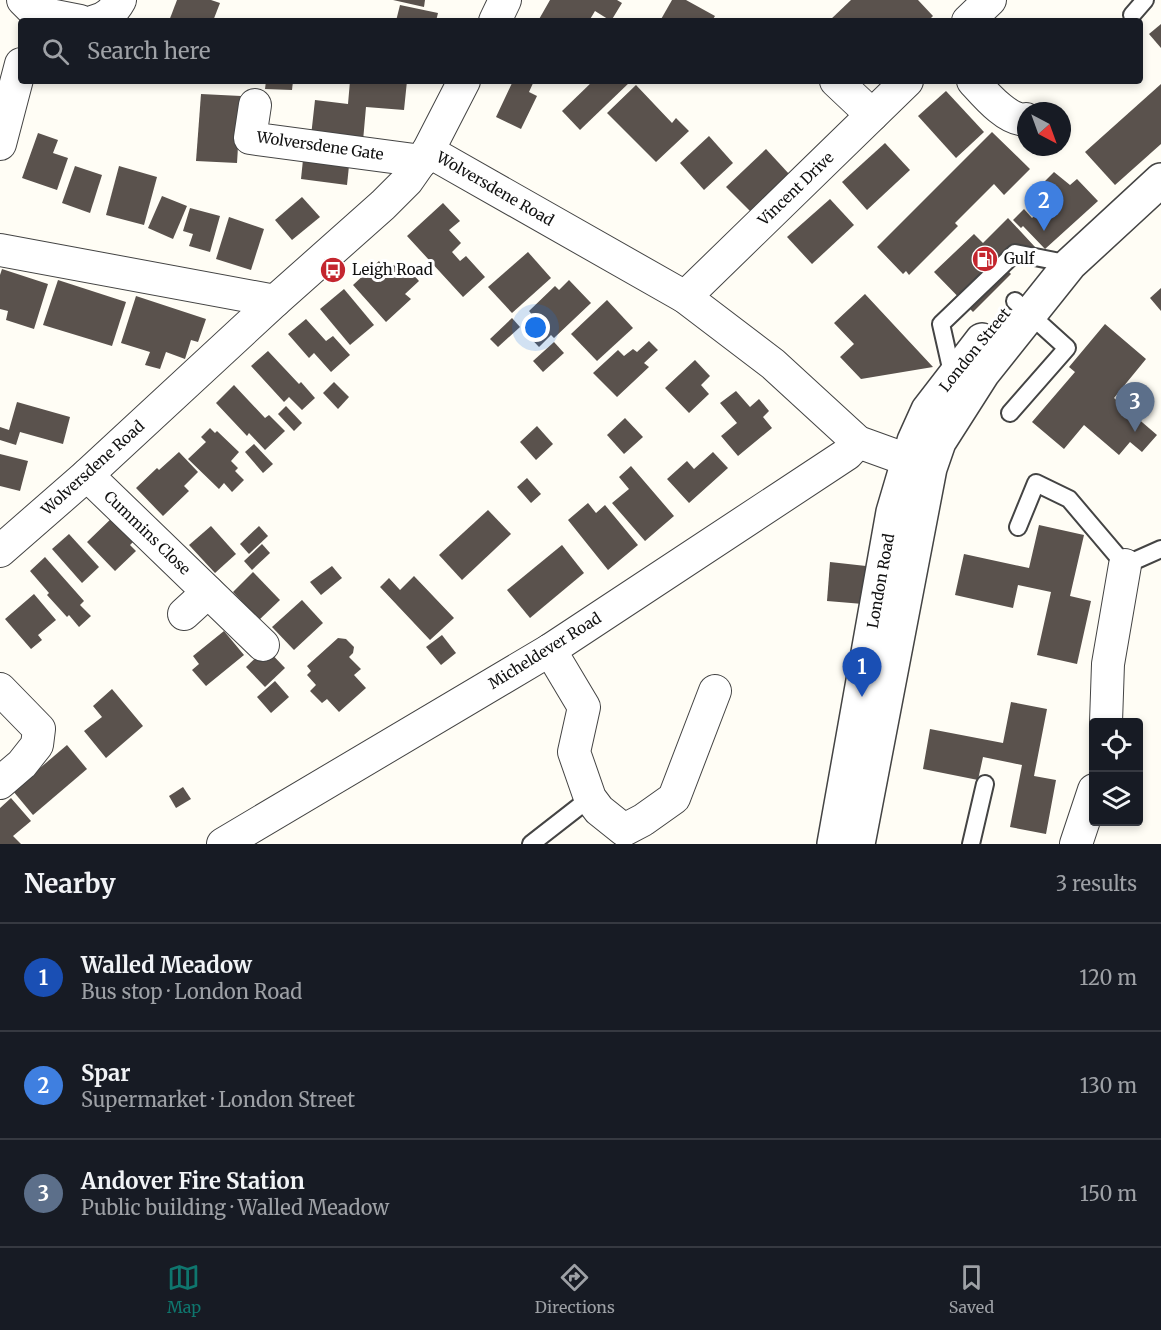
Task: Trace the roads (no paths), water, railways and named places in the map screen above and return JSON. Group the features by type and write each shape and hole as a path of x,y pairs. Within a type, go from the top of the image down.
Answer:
{"street":[{"path":"104,18 112,12 120,0"},
{"path":"496,18 505,0"},
{"path":"971,18 990,0"},
{"path":"30,11 65,18"},
{"path":"0,144 18,75"},
{"path":"425,156 462,84"},
{"path":"839,84 872,115"},
{"name":"Vincent Drive","path":"685,297 904,84"},
{"path":"976,84 1011,117 1017,119"},
{"name":"Wolversdene Gate","path":"255,105 250,138 425,156"},
{"name":"Wolversdene Road","path":"0,551 87,475 275,301 390,199 407,181 425,156 685,297 773,364 858,442 919,465"},
{"name":"London Street","path":"919,465 914,441 928,410 953,376 1161,180"},
{"path":"0,250 275,301"},
{"name":"London Street","path":"919,465 939,441 1023,308"},
{"name":"Micheldever Road","path":"223,844 550,650 847,454 858,442"},
{"name":"London Road","path":"834,844 893,512 919,465"},
{"name":"London Road","path":"858,844 919,465"},
{"name":"Cummins Close","path":"87,475 263,645"},
{"path":"1106,718 1108,664 1125,565"},
{"path":"184,615 208,592"},
{"path":"550,650 584,707 574,752 590,798 623,837 674,798 715,691"},
{"path":"0,689 39,729 37,745 22,764 0,783"},
{"path":"1076,844 1089,805"}],"lane":[{"path":"1132,15 1145,0"},
{"path":"953,376 941,324 1015,253 1070,264"},
{"path":"1010,413 1067,348 1023,308"},
{"path":"1018,527 1035,483 1069,499 1125,565 1161,549"},
{"path":"971,844 985,784"},
{"path":"531,844 590,798"}],"place":[{"name":"Spar","path":"1044,231"},
{"name":"Gulf","path":"985,259"},
{"name":"Leigh Road","path":"333,270"},
{"name":"Andover Fire Station","path":"1135,432"},
{"name":"Walled Meadow","path":"862,697"}]}
